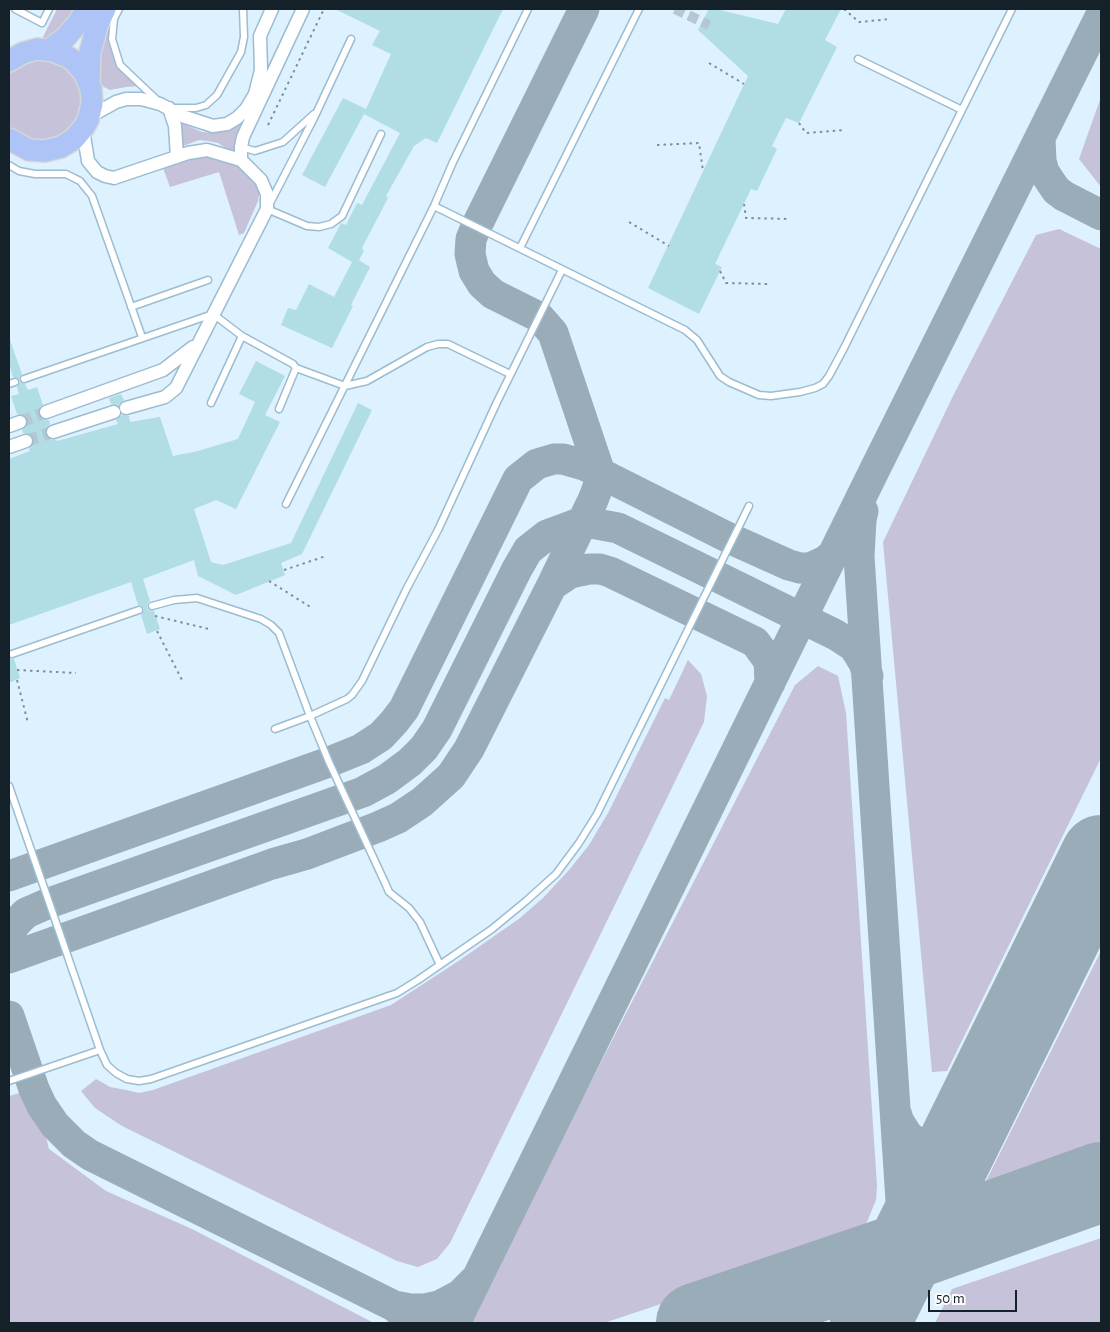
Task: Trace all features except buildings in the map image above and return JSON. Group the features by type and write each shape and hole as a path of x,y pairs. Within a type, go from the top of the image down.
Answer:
{"highway":[{"path":"49,50 58,45 72,31 87,9"},
{"path":"9,139 29,150 45,151 68,144 86,123 92,104 89,84 90,52 97,26 105,9"},
{"path":"13,53 38,49 61,53 74,62 85,74 89,84"}],"street":[{"path":"255,94 261,70 260,36 272,9"},
{"path":"241,160 243,137 303,9"},
{"path":"53,432 165,397 176,388 267,209 267,194 261,180 241,160 207,150 177,157 114,178 105,176 97,172 88,161 86,123 116,102 126,99 141,99 165,106 199,122 213,126 227,124 242,114 255,94 268,82"},
{"path":"165,106 175,126 177,157"},
{"path":"46,412 163,370 197,344"},
{"path":"9,447 26,441"}],"lane":[{"path":"15,9 42,23 49,9"},
{"path":"119,9 114,19 112,39 120,65 165,106 196,108 206,105 217,95 241,52 244,37 243,9"},
{"path":"286,504 434,206 453,162 528,9"},
{"path":"520,248 640,9"},
{"path":"434,206 685,330 697,340 720,376 729,382 759,395 771,396 815,388 823,384 830,376 1012,9"},
{"path":"351,39 317,112 267,209 307,226 319,227 331,224 342,216 381,134"},
{"path":"858,59 962,110"},
{"path":"241,147 255,151 283,142 317,112"},
{"path":"9,165 35,174 66,174 80,181 92,196 142,337"},
{"path":"275,728 310,716 347,700 362,681 438,530 510,374 562,270"},
{"path":"131,307 208,280"},
{"path":"24,379 213,314 242,336 290,361 296,368 307,374 345,386 367,381 427,347 438,344 448,344 510,374"},
{"path":"211,403 242,336"},
{"path":"279,409 296,368"},
{"path":"9,786 100,1050 107,1065 116,1073 127,1079 139,1081 151,1078 376,1002 403,989 492,929 526,902 556,874 597,814 749,506"},
{"path":"152,606 174,600 197,598 261,619 279,633 329,762 389,892 409,908 420,922 440,965"},
{"path":"12,654 140,610"},
{"path":"9,1081 100,1050"}],"path":[{"path":"268,125 324,9"},
{"path":"844,9 858,22 891,19"},
{"path":"709,63 744,84"},
{"path":"799,123 806,133 844,130"},
{"path":"656,145 699,143 704,170"},
{"path":"744,204 746,218 790,219"},
{"path":"629,222 669,246"},
{"path":"720,271 726,283 770,284"},
{"path":"284,570 326,556"},
{"path":"269,581 312,608"},
{"path":"156,616 209,629"},
{"path":"157,630 183,682"},
{"path":"17,670 76,673"},
{"path":"17,680 28,723"}],"shaded area":[{"path":"57,9 79,9 72,19 45,41 42,39"},
{"path":"111,17 110,39 113,54 118,65 141,86 110,90 98,81 96,56"},
{"path":"38,58 65,66 75,77 80,91 80,106 77,120 63,137 30,143 16,136 9,128 9,75 15,67"},
{"path":"1101,97 1101,187 1079,159"},
{"path":"249,115 233,153 218,143 208,141 199,140 183,146 180,145 179,122 202,132 215,133 230,129"},
{"path":"207,153 240,166 260,188 258,201 244,233 239,235 219,172 170,187 163,168"},
{"path":"1059,229 1101,249 1101,758 947,1071 932,1072 883,542 953,396 1036,235"},
{"path":"688,660 701,674 707,696 704,722 450,1243 437,1259 418,1267 397,1261 122,1126 95,1108 81,1091 96,1079 110,1087 139,1093 153,1090 391,1005 520,918 543,898 589,845 608,813 665,698 669,700"},
{"path":"818,666 838,676 846,713 877,1186 876,1200 867,1222 856,1233 832,1247 604,1323 471,1323 480,1297 795,685"},
{"path":"1101,951 1101,1142 984,1185"},
{"path":"34,1089 49,1149 106,1191 192,1229 374,1323 9,1323 9,1096"},
{"path":"1101,1238 1101,1323 935,1323 952,1289"}],"taxiway":[{"path":"552,585 593,500 598,487 600,473 553,333 539,317 493,294 482,284 474,271 470,254 471,239 476,227 584,9"},
{"path":"455,1323 874,471 1101,15"},
{"path":"1040,139 1041,161 1044,172 1056,190 1101,215"},
{"path":"9,876 329,762 361,749 381,736 404,709 518,479 537,464 554,459 563,459 584,465 731,539 789,565 810,568 825,561 835,553"},
{"path":"863,511 859,556 902,1216 901,1242 891,1281"},
{"path":"9,932 26,913 49,903 363,792 387,779 410,762 424,748 437,729 528,550 547,535 574,525 591,523 618,528 836,635 853,646 864,663 868,676"},
{"path":"9,958 272,864 307,854 398,818 422,802 451,776 469,749 552,585 570,573 589,569 600,569 610,572 755,642 769,661 770,683"},
{"path":"9,1016 34,1089 42,1106 55,1125 74,1144 90,1155 394,1306 413,1323"},
{"path":"895,1110 899,1122 908,1136 916,1142 932,1144 943,1141 956,1132 979,1103"},
{"path":"394,1306 411,1309 439,1306 460,1295 474,1281"}],"runway":[{"path":"870,1323 1101,855"},
{"path":"696,1323 905,1252 1101,1182"}],"tunnel":[{"path":"675,9 709,25"},
{"path":"20,422 46,412"},
{"path":"26,441 53,432"}]}
